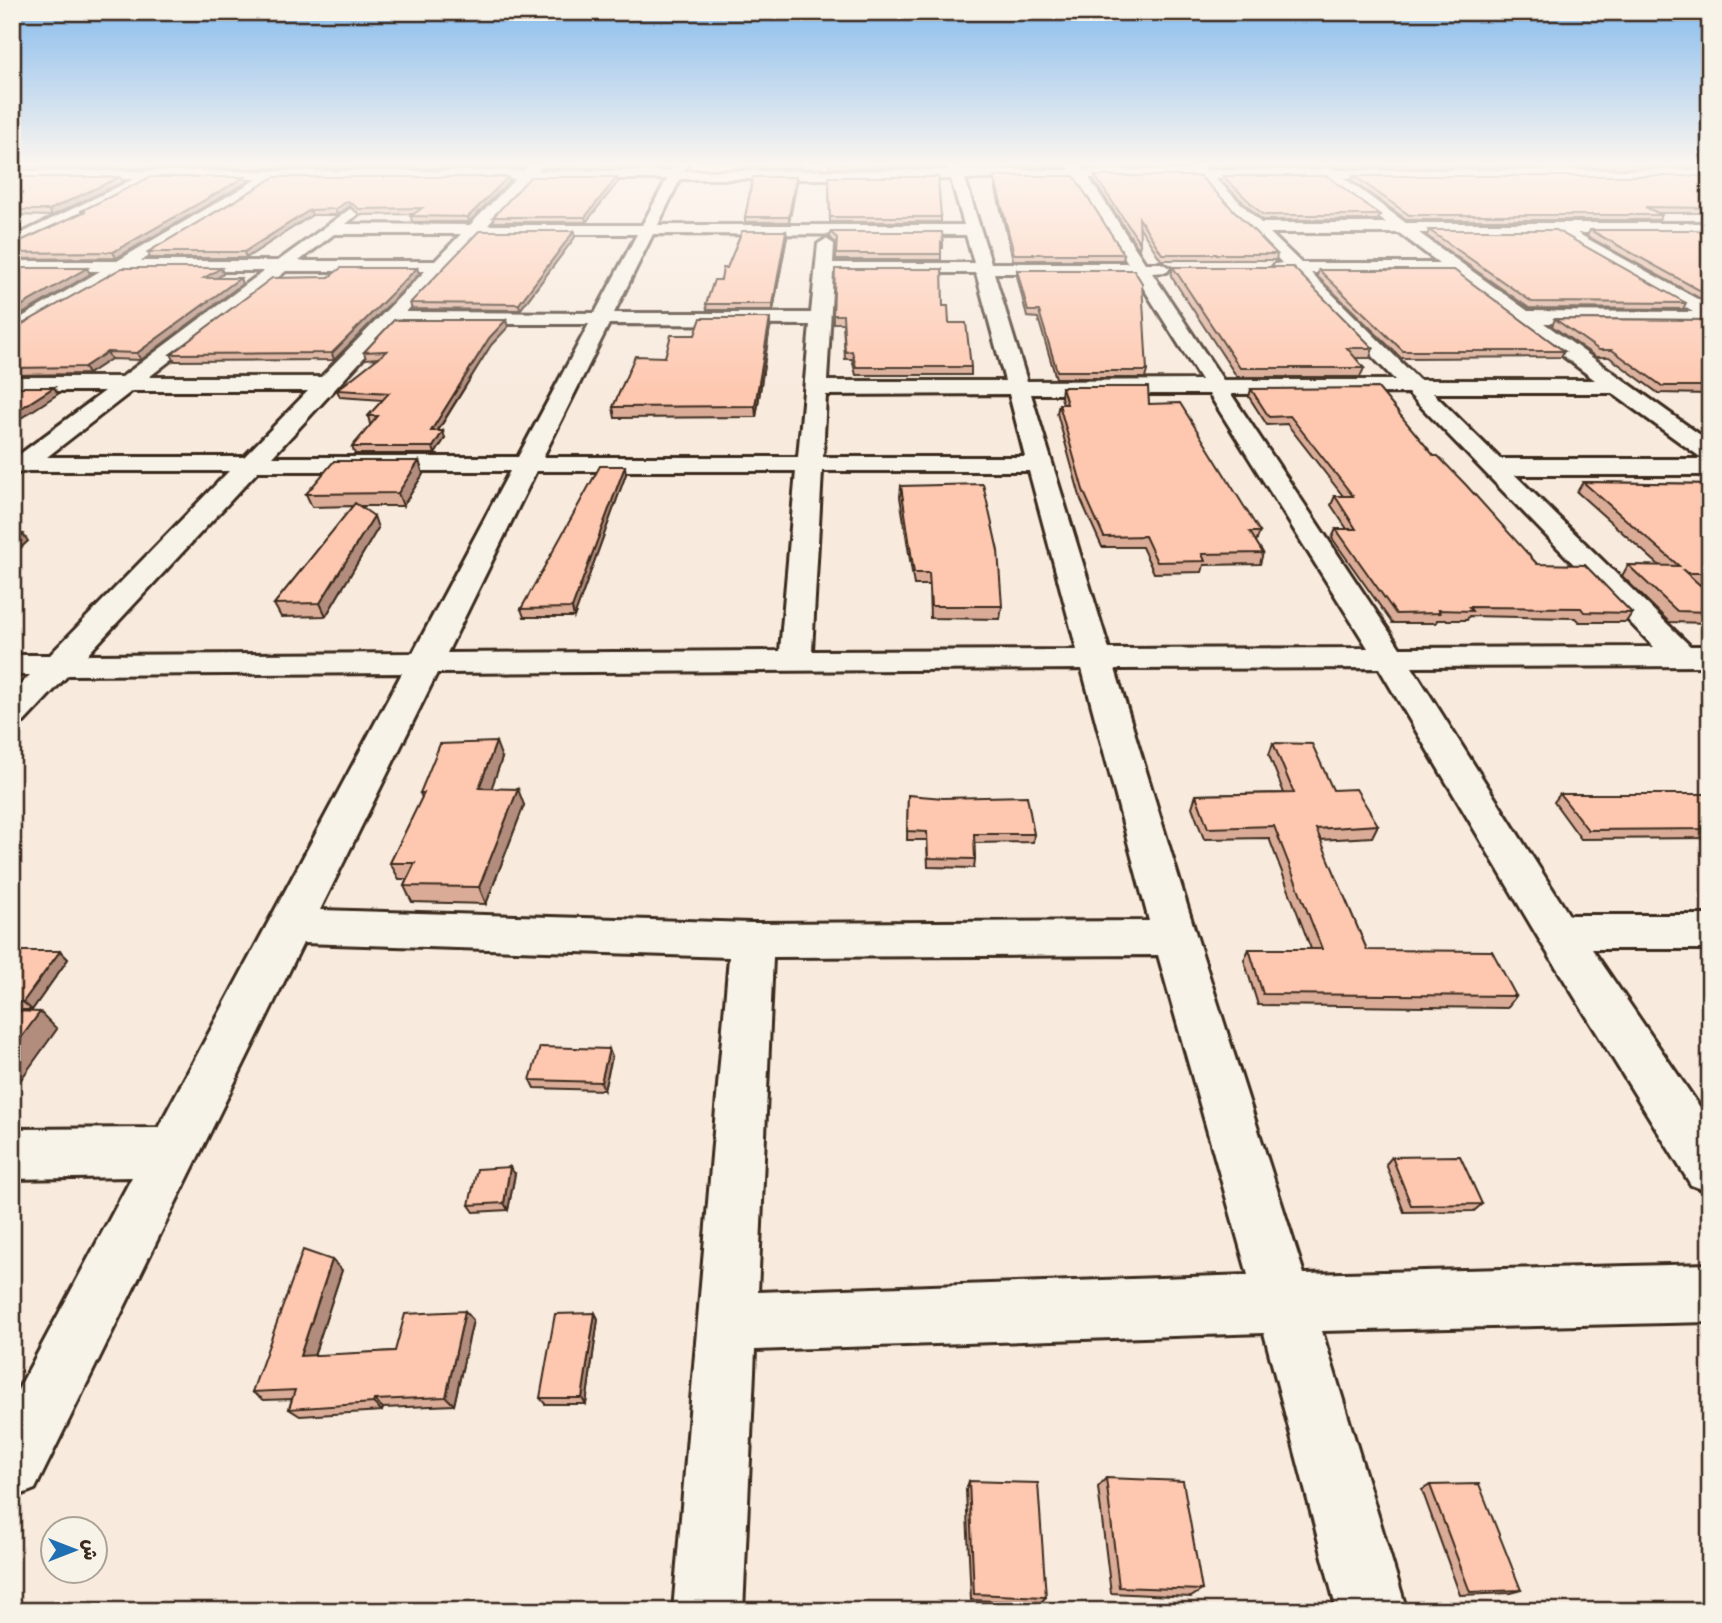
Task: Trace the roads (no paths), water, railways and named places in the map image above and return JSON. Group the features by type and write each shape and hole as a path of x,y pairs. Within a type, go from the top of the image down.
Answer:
{"street":[{"path":"12,331 166,240"},
{"path":"17,468 317,240"},
{"path":"12,714 465,240"},
{"path":"12,1466 642,240"},
{"path":"795,661 826,240"},
{"path":"908,240 1140,268 1179,268"},
{"path":"975,240 1175,938 1285,1303 1373,1611"},
{"path":"1122,240 1390,658 1557,932 1710,1167"},
{"path":"1269,240 1494,467 1696,657"},
{"path":"1419,240 1710,454"},
{"path":"1577,240 1710,316"},
{"path":"824,268 978,249"},
{"path":"12,265 440,266"},
{"path":"1258,268 1457,268"},
{"path":"1524,317 1710,316"},
{"path":"390,318 821,319"},
{"path":"12,384 327,384"},
{"path":"816,388 1618,386"},
{"path":"17,468 251,464 1040,464"},
{"path":"1494,467 1710,467"},
{"path":"12,665 1696,657"},
{"path":"289,926 752,940 1175,938"},
{"path":"1557,932 1710,932"},
{"path":"708,1611 752,940"},
{"path":"12,1154 174,1152"},
{"path":"728,1322 1285,1303 1710,1293"}]}
